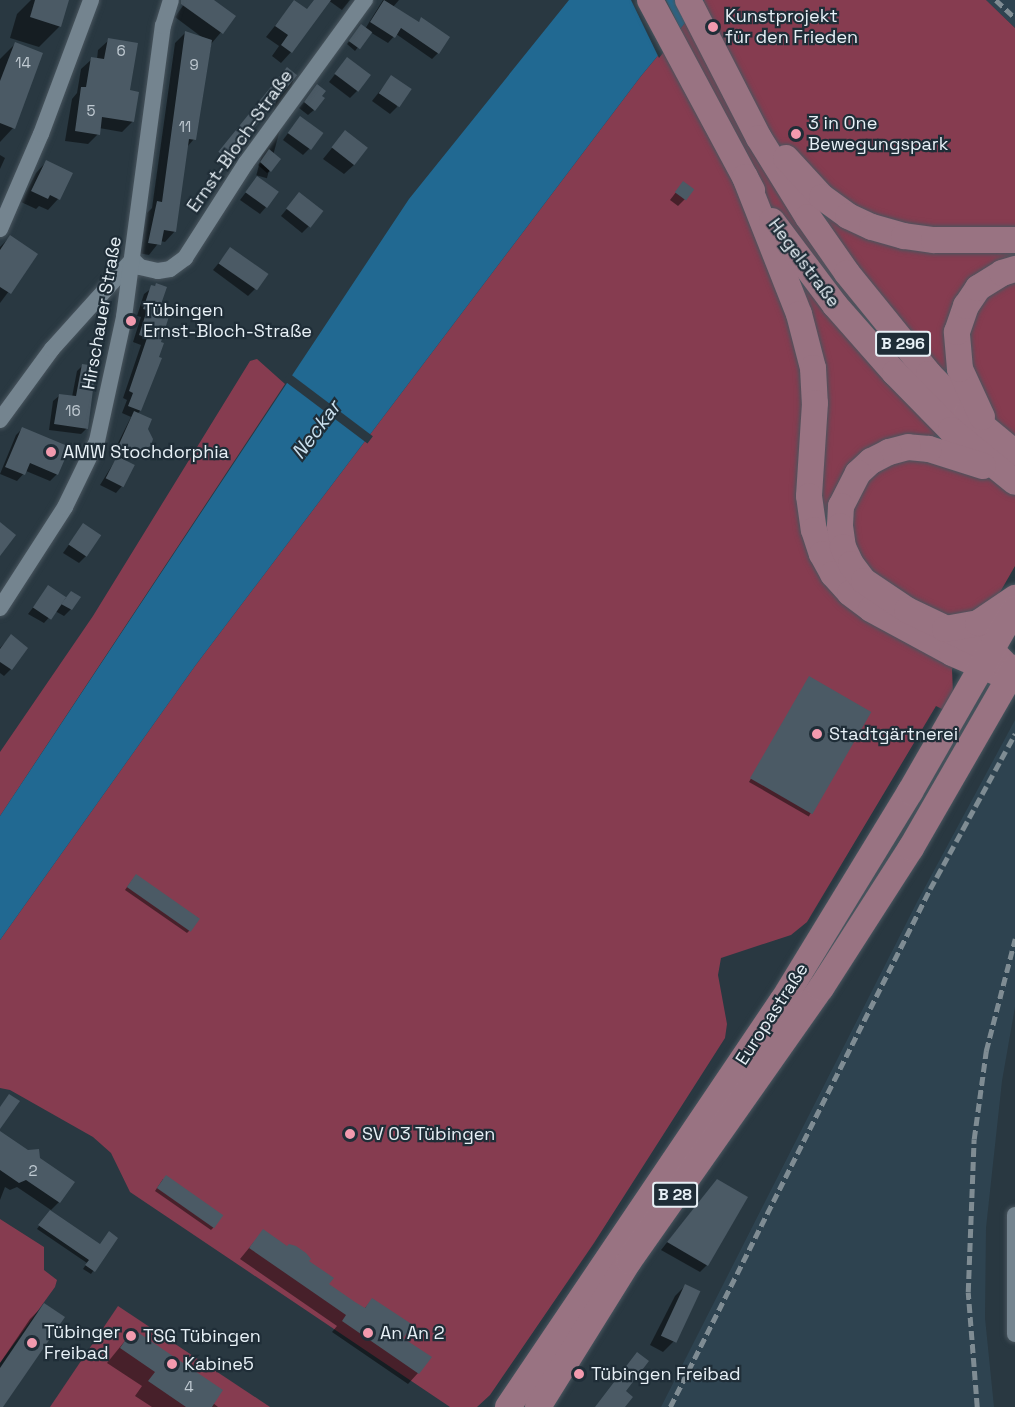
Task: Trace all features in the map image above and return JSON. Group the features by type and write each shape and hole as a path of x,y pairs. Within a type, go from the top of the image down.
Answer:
{"main road":[{"name":"Hegelstraße","path":"650,0 744,177 811,273 895,373 951,430 1011,470"},
{"name":"Hegelstraße","path":"688,0 759,138 828,246 913,357 989,432 1011,470"},
{"path":"759,138 791,162 822,197 848,216 872,227 918,238 1015,240"},
{"path":"744,177 794,299 813,368 815,403 810,502 814,530 822,554 833,573 850,593 871,609 1013,671"},
{"path":"989,432 960,369 957,332 966,306 978,288 1015,268"},
{"path":"987,658 945,628 881,595 864,581 851,564 843,547 840,526 841,506 858,473 871,461 889,452 908,447 953,455 1011,470"},
{"path":"945,628 978,622 1015,598"},
{"name":"Europastraße","path":"508,1407 783,1000 910,792 1015,609"},
{"name":"Europastraße","path":"538,1407 629,1261 821,988 911,848 1013,671"}],"street":[{"path":"0,229 41,134 91,0"},
{"name":"Hirschauer Straße","path":"0,608 65,507 97,441 109,391 133,260 163,26 171,0"},
{"name":"Ernst-Bloch-Straße","path":"133,260 140,267 158,271 170,269 185,258 246,163 365,0"},
{"path":"0,420 52,349 133,260"},
{"path":"1015,1215 1015,1334"}],"shaded area":[{"path":"704,0 986,0 1015,28 1015,566 972,641 952,669 953,693 944,710 936,706 807,922 791,935 721,958 718,975 727,1024 725,1038 594,1243 490,1395 477,1407 450,1407 130,1192 111,1153 93,1137 10,1090 0,1088 0,940 195,666 641,76"},
{"path":"986,0 1015,0 1015,28 989,3"},
{"path":"257,359 285,384 0,816 0,752 93,616 250,361"},
{"path":"1015,720 1015,1007 1002,1081 986,1228 985,1318 994,1407 661,1407 917,902"},
{"path":"0,1219 44,1247 44,1270 57,1280 55,1287 0,1363"},
{"name":"TSG Tübingen","path":"118,1306 270,1407 50,1407"}],"water":[{"name":"Neckar","path":"569,0 704,0 641,76 195,666 0,940 0,816 409,199"}],"pier":[{"path":"631,0 666,0 681,30 659,58"},
{"path":"289,373 373,436 367,443 284,380"}],"building":[{"path":"35,0 69,0 61,27 30,17"},
{"path":"181,0 214,0 236,16 223,34 181,4"},
{"path":"294,0 307,9 314,0 331,0 292,53 281,45 288,35 275,26"},
{"path":"384,0 419,22 421,17 450,37 439,54 401,28 395,38 370,22"},
{"path":"361,24 372,32 360,49 349,41"},
{"path":"185,31 212,40 196,140 189,139 176,232 164,230 161,245 148,243 157,201 162,202"},
{"path":"108,38 138,43 130,90 139,92 134,122 102,117 100,135 75,131 81,87 86,87 91,57 104,59"},
{"path":"15,42 43,53 15,129 0,123 0,81"},
{"path":"347,57 371,75 358,92 334,74"},
{"path":"287,67 297,75 229,160 218,152"},
{"path":"391,75 412,89 399,107 379,93"},
{"path":"317,84 326,91 322,96 325,98 315,111 304,102"},
{"path":"300,116 323,133 311,150 288,133"},
{"path":"345,130 368,148 354,165 331,147"},
{"path":"269,149 281,159 271,172 260,162"},
{"path":"46,160 73,173 60,200 50,195 48,199 31,191"},
{"path":"257,176 279,192 267,208 245,192"},
{"path":"683,181 694,189 686,201 675,192"},
{"path":"299,192 323,211 310,228 286,209"},
{"path":"10,235 38,254 11,294 0,287 0,250"},
{"path":"230,247 269,274 257,290 219,263"},
{"path":"156,283 167,287 159,310 170,313 161,342 164,343 159,357 162,358 141,411 128,406 133,393 129,391 147,338 139,335 147,310 143,309 151,285 155,286"},
{"path":"82,364 96,366 88,429 54,424 59,394 76,396"},
{"path":"134,411 152,419 148,429 153,439 151,446 127,455 116,451"},
{"path":"22,427 70,447 58,475 30,463 25,475 5,467"},
{"path":"117,456 135,465 123,487 106,478"},
{"path":"0,522 16,535 0,556"},
{"path":"83,523 101,535 87,557 68,545"},
{"path":"48,585 66,597 51,620 33,607"},
{"path":"71,591 81,597 72,610 61,604"},
{"path":"11,634 28,648 12,670 0,662 0,649"},
{"name":"Stadtgärtnerei","path":"809,676 871,712 812,814 750,778"},
{"path":"136,874 200,919 191,932 127,887"},
{"path":"9,1094 20,1101 0,1129 0,1107"},
{"path":"0,1131 28,1150 39,1149 40,1158 75,1182 60,1203 26,1180 19,1183 0,1170"},
{"path":"166,1175 223,1215 214,1228 157,1188"},
{"path":"717,1179 748,1197 708,1266 667,1242"},
{"path":"50,1210 100,1244 109,1231 118,1238 95,1272 85,1265 89,1260 38,1225"},
{"path":"263,1229 287,1246 289,1244 296,1246 306,1253 311,1259 309,1261 334,1278 329,1284 355,1302 365,1308 372,1298 413,1325 403,1338 432,1357 419,1374 342,1321 346,1315 249,1248"},
{"path":"685,1284 700,1291 676,1343 661,1336"},
{"name":"Tübinger Freibad","path":"44,1303 65,1317 3,1407 0,1407 0,1368"},
{"path":"133,1329 223,1390 212,1407 186,1407 148,1381 155,1372 120,1348"},
{"path":"637,1352 649,1361 626,1391 633,1397 625,1407 595,1407"}],"railway":[{"path":"996,0 1015,18"},
{"path":"670,1407 930,889 1015,734"},
{"path":"977,1407 968,1292 974,1139 986,1051 1015,939"}],"place":[{"name":"Kunstprojekt für den Frieden","path":"713,27"},
{"name":"3 in One Bewegungspark","path":"796,134"},
{"name":"Tübingen Ernst-Bloch-Straße","path":"131,321"},
{"name":"AMW Stochdorphia","path":"51,452"},
{"name":"Stadtgärtnerei","path":"817,734"},
{"name":"SV 03 Tübingen","path":"350,1134"},
{"name":"An An 2","path":"368,1333"},
{"name":"TSG Tübingen","path":"131,1336"},
{"name":"Tübinger Freibad","path":"32,1343"},
{"name":"Kabine5","path":"172,1364"},
{"name":"Tübingen Freibad","path":"579,1374"}]}
